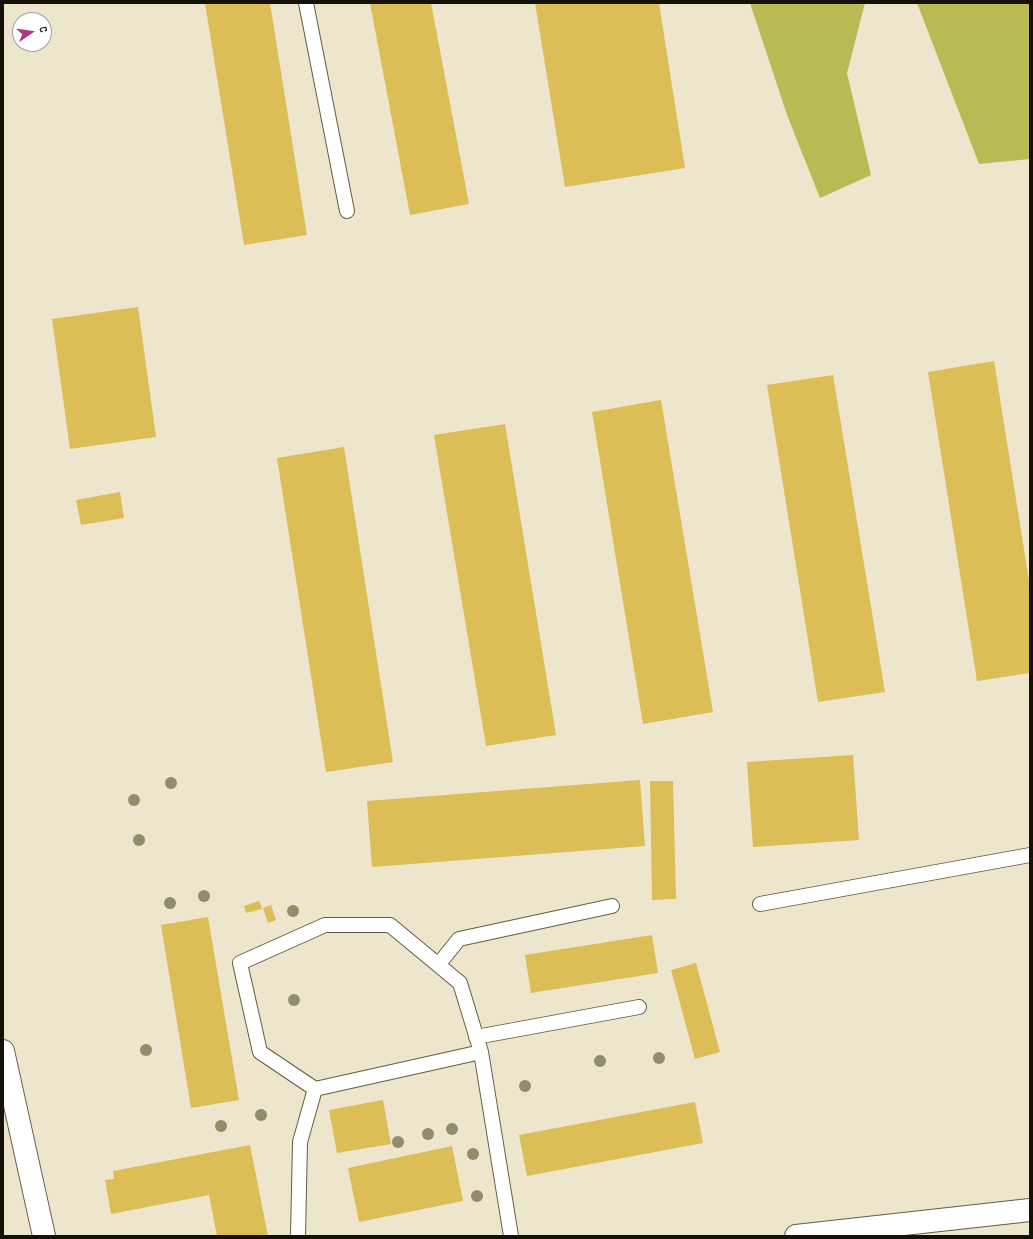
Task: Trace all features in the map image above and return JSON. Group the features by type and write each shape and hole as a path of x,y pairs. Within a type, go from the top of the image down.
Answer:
{"street":[{"path":"3,1051 44,1236"},
{"path":"796,1236 1030,1210"}],"lane":[{"path":"306,3 347,211"},
{"path":"760,904 1030,855"},
{"path":"438,965 459,939 612,906"},
{"path":"481,1052 315,1089 260,1052 240,963 325,925 390,925 460,983 481,1052 511,1236"},
{"path":"476,1037 639,1007"},
{"path":"298,1236 300,1142 315,1089"}],"shaded area":[{"path":"750,3 865,3 847,73 871,175 820,198 787,115"},
{"path":"917,3 1030,3 1030,159 979,164"}],"building":[{"path":"205,3 270,3 307,235 244,245"},
{"path":"370,3 431,3 469,204 410,215"},
{"path":"535,3 659,3 685,168 565,187"},
{"path":"138,307 156,437 70,449 52,319"},
{"path":"994,361 1030,587 1030,673 977,681 928,372"},
{"path":"833,375 885,692 818,702 767,385"},
{"path":"661,400 713,712 643,724 592,412"},
{"path":"505,424 556,735 486,746 434,435"},
{"path":"344,447 393,762 326,772 277,458"},
{"path":"120,492 124,518 81,525 76,500"},
{"path":"853,755 859,840 753,847 747,762"},
{"path":"640,780 645,846 372,867 367,801"},
{"path":"650,781 673,781 676,899 652,900"},
{"path":"259,901 262,909 246,913 244,906"},
{"path":"271,905 276,920 268,923 263,908"},
{"path":"208,917 239,1100 191,1108 161,925"},
{"path":"652,935 658,973 531,993 525,955"},
{"path":"696,963 720,1052 695,1059 671,970"},
{"path":"383,1100 391,1144 337,1153 329,1110"},
{"path":"695,1102 703,1143 527,1176 519,1135"},
{"path":"250,1145 268,1236 217,1236 209,1195 111,1214 105,1180 114,1179 113,1171"},
{"path":"452,1146 463,1201 359,1222 348,1168"}]}
